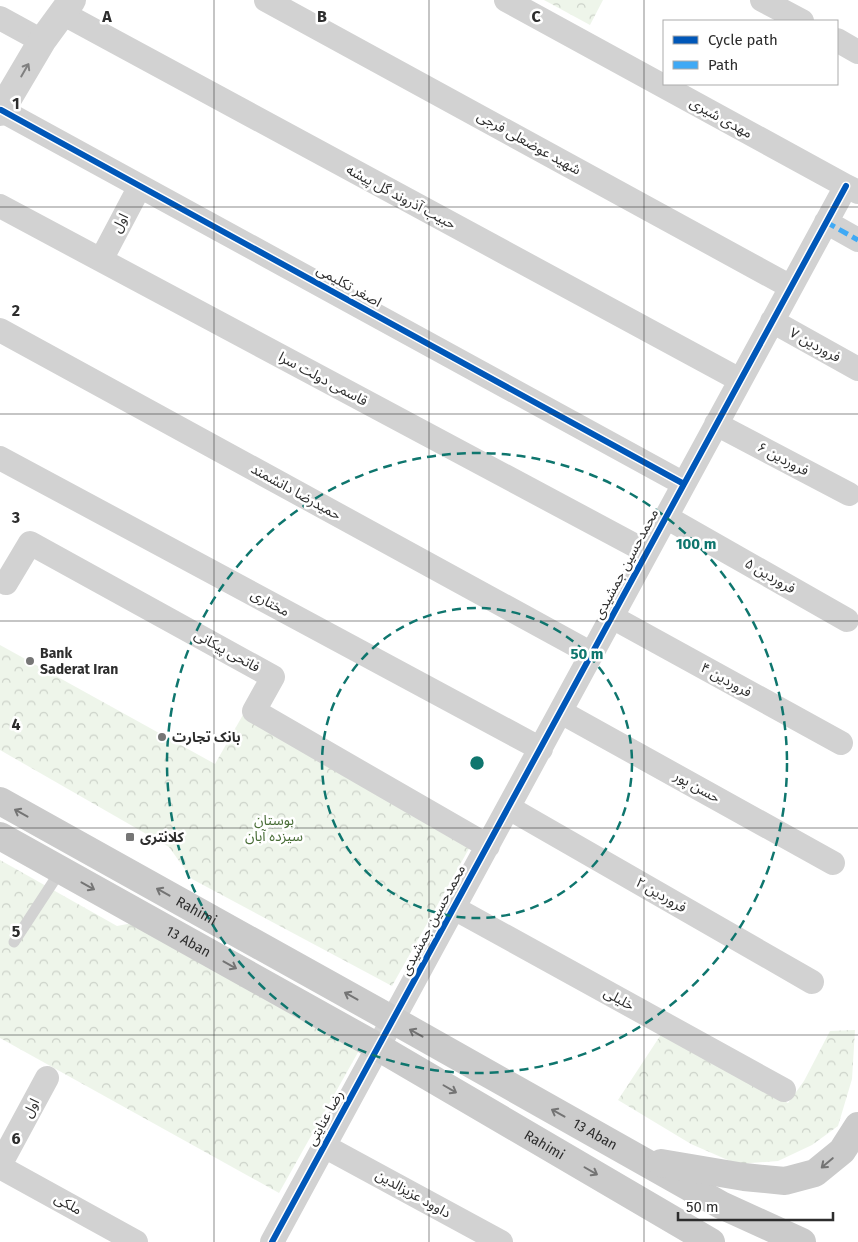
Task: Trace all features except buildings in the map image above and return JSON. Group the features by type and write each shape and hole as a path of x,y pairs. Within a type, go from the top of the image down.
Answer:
{"main road":[{"name":"Rahimi","path":"0,801 397,1014"},
{"name":"13 Aban","path":"0,836 378,1048"},
{"name":"13 Aban","path":"397,1014 640,1159 721,1205 792,1239"},
{"name":"Rahimi","path":"378,1048 711,1242"},
{"path":"640,1159 744,1178 785,1181 815,1173 842,1151 858,1126"}],"street":[{"name":"شهید عوضعلی فرجی","path":"266,0 791,287"},
{"name":"مهدی شیری","path":"506,0 852,189"},
{"path":"762,0 800,20"},
{"path":"1,111 42,41 67,7"},
{"name":"حبیب آذروند گل پیشه","path":"67,7 740,380"},
{"path":"0,18 42,41"},
{"path":"838,41 858,52"},
{"name":"اصغر تکلیمی","path":"1,111 684,484"},
{"name":"اول","path":"101,260 140,186"},
{"name":"محمدحسین جمشیدی","path":"397,1014 826,222 852,189"},
{"name":"قاسمی دولت سرا","path":"0,206 647,552"},
{"path":"826,222 858,240"},
{"name":"فروردین ۷","path":"772,321 858,369"},
{"name":"حمیدرضا دانشمند","path":"0,330 592,654"},
{"name":"فروردین ۶","path":"716,424 850,494"},
{"name":"مختاری","path":"0,458 541,749"},
{"name":"فروردین ۵","path":"666,517 847,620"},
{"name":"فاتحی پیکانی","path":"6,583 30,543 273,677 254,711 488,846"},
{"name":"فروردین ۴","path":"612,617 841,742"},
{"name":"حسن پور","path":"561,712 833,863"},
{"name":"فروردین ۲","path":"508,808 812,982"},
{"name":"خلیلی","path":"454,908 784,1090"},
{"name":"رضا عنایتی","path":"272,1242 397,1014"},
{"name":"اول","path":"0,1166 47,1078"},
{"name":"داوود عزیزالدین","path":"324,1146 501,1242"},
{"name":"ملکی","path":"0,1166 136,1242"}],"lane":[{"path":"14,942 61,870"}],"green space":[{"path":"544,0 603,0 590,25"},
{"name":"بوستان سیزده آبان","path":"0,645 215,764 244,713 471,845 392,986 192,879 169,847 0,750"},
{"path":"0,860 117,926 143,921 361,1047 279,1193 0,1038"},
{"path":"855,1030 852,1079 838,1126 812,1145 778,1161 737,1164 691,1144 618,1100 662,1033 788,1103 804,1081 830,1031"}],"marked path":[{"path":"826,222 858,240"}],"cycle path":[{"path":"1,110 684,484"},
{"path":"272,1242 846,186"}],"place":[{"name":"Bank Saderat Iran","path":"30,661"},
{"name":"بانک تجارت","path":"162,737"},
{"name":"کلانتری","path":"130,837"}]}
